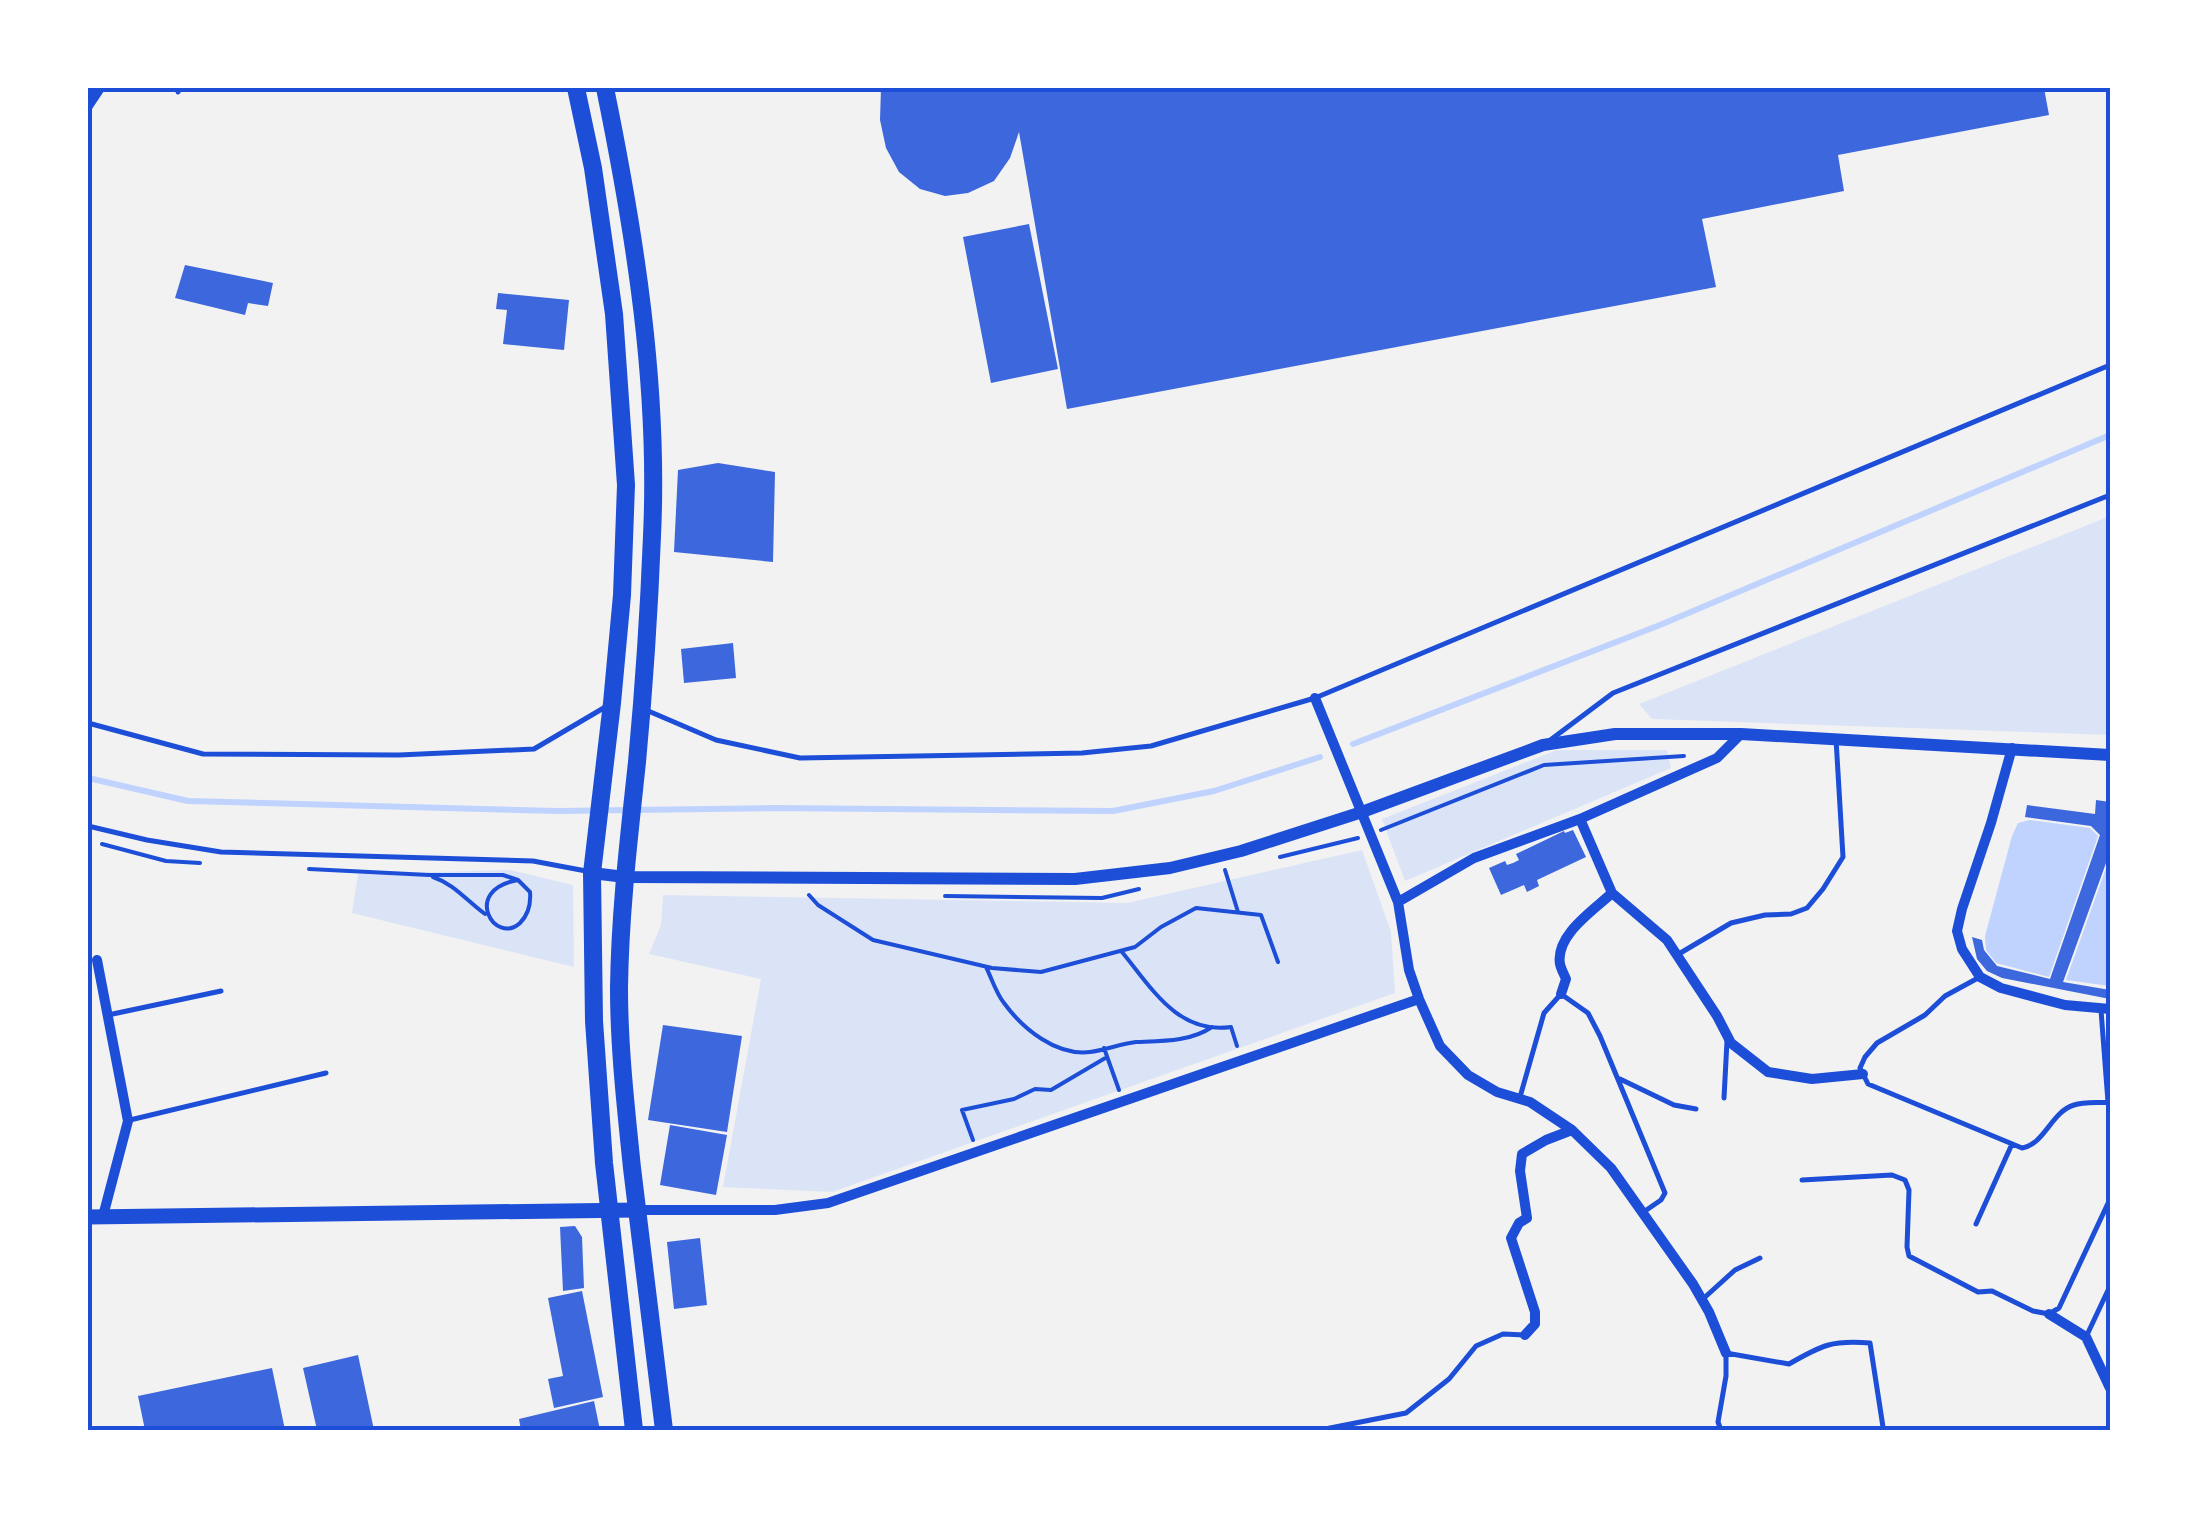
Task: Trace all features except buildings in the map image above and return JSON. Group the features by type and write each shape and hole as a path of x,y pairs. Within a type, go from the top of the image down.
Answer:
{"main road":[{"path":"576,88 593,168 614,314 626,485 622,595 592,872 594,1021 604,1163 634,1430"},
{"path":"605,88 632,234 650,388 652,536 638,751 624,877 619,989 624,1096 664,1430"},
{"path":"95,1216 637,1210"}],"street":[{"path":"88,106 100,88"},
{"path":"1315,698 1398,902 1409,970 1440,1046 1468,1076 1497,1092 1530,1102 1572,1130 1612,1168 1702,1300 1726,1353"},
{"path":"592,872 624,877 1075,879 1170,868 1362,812 1543,746 1615,734 1740,734 2110,755"},
{"path":"1398,902 1474,858 1580,819 1717,758 1740,734"},
{"path":"2012,748 1957,931 1962,949 1980,977 2002,988 2065,1004 2106,1009"},
{"path":"1580,819 1612,894 1668,940 1731,1043 1768,1072 1812,1079 1863,1074"},
{"path":"1561,994 1566,979 1559,962 1563,945 1574,929 1612,894"},
{"path":"95,1216 128,1120 97,960"},
{"path":"637,1210 775,1210 828,1203 1419,999"},
{"path":"1525,1335 1534,1324 1535,1312 1511,1238 1519,1223 1527,1218 1520,1171 1522,1154 1572,1130"},
{"path":"2049,1314 2086,1337 2110,1388"}],"lane":[{"path":"88,723 203,754 399,755 534,749 612,703 641,708 716,740 800,758 1082,753 1151,746 1315,698 2110,365"},
{"path":"1543,746 1613,693 2110,495"},
{"path":"1677,954 1731,923 1807,908 1824,890 1844,858 1836,739"},
{"path":"88,826 221,852 532,861 592,872"},
{"path":"1980,977 1945,996 1925,1016 1876,1043 1860,1068 1868,1084 2022,1148 2032,1146 2057,1115 2072,1106 2108,1102"},
{"path":"108,1014 221,991"},
{"path":"1520,1098 1544,1013 1561,994 1588,1013 1665,1193 1662,1200 1642,1212"},
{"path":"2106,1009 2110,1112"},
{"path":"1724,1098 1726,1033"},
{"path":"128,1120 326,1073"},
{"path":"1617,1078 1674,1105 1696,1109"},
{"path":"1976,1224 2012,1144"},
{"path":"1802,1180 1892,1175 1906,1180 1909,1256 1978,1292 1992,1290 2033,1311 2049,1314 2058,1308 2110,1199"},
{"path":"1702,1300 1735,1270 1760,1258"},
{"path":"2086,1337 2110,1286"},
{"path":"1320,1430 1406,1413 1450,1380 1476,1346 1503,1334 1525,1335"},
{"path":"1721,1430 1718,1422 1726,1353 1789,1364 1818,1347 1843,1341 1870,1344 1883,1427"}],"path":[{"path":"1278,858 1371,834 1544,765 1712,754 1717,758"},
{"path":"1225,870 1238,912"},
{"path":"429,875 453,886 470,903 502,928 518,925 529,912 530,892 518,880 506,882 488,897 489,917"},
{"path":"946,896 1102,898 1154,886"},
{"path":"829,896 809,895 818,905 873,940 986,967 1041,972 1122,952 1196,908 1261,914 1278,962"},
{"path":"1122,952 1164,1006 1190,1022 1222,1029 1231,1027 1241,1060"},
{"path":"986,967 1002,1000 1022,1024 1068,1051 1090,1052 1116,1044 1190,1037 1212,1027"},
{"path":"1104,1048 1123,1101"},
{"path":"977,1152 962,1110 1014,1099 1035,1089 1051,1090 1108,1057"}],"shaded area":[{"path":"2110,516 2110,735 1652,719 1639,704"},
{"path":"1557,750 1667,750 1671,768 1405,881 1382,819"},
{"path":"1362,850 1391,932 1395,993 832,1192 723,1187 761,979 649,954 661,925 663,895 1127,903"},
{"path":"510,870 573,885 574,967 352,913 358,874"}],"water":[{"path":"2030,820 2090,828 2098,836 2049,977 1996,963 1986,950 1985,936 2012,836 2018,823"},
{"path":"2110,857 2110,986 2066,980"}],"waterway":[{"path":"1353,744 1660,625 2110,435"},
{"path":"88,778 188,801 558,811 1113,811 1214,791 1320,757"}]}
